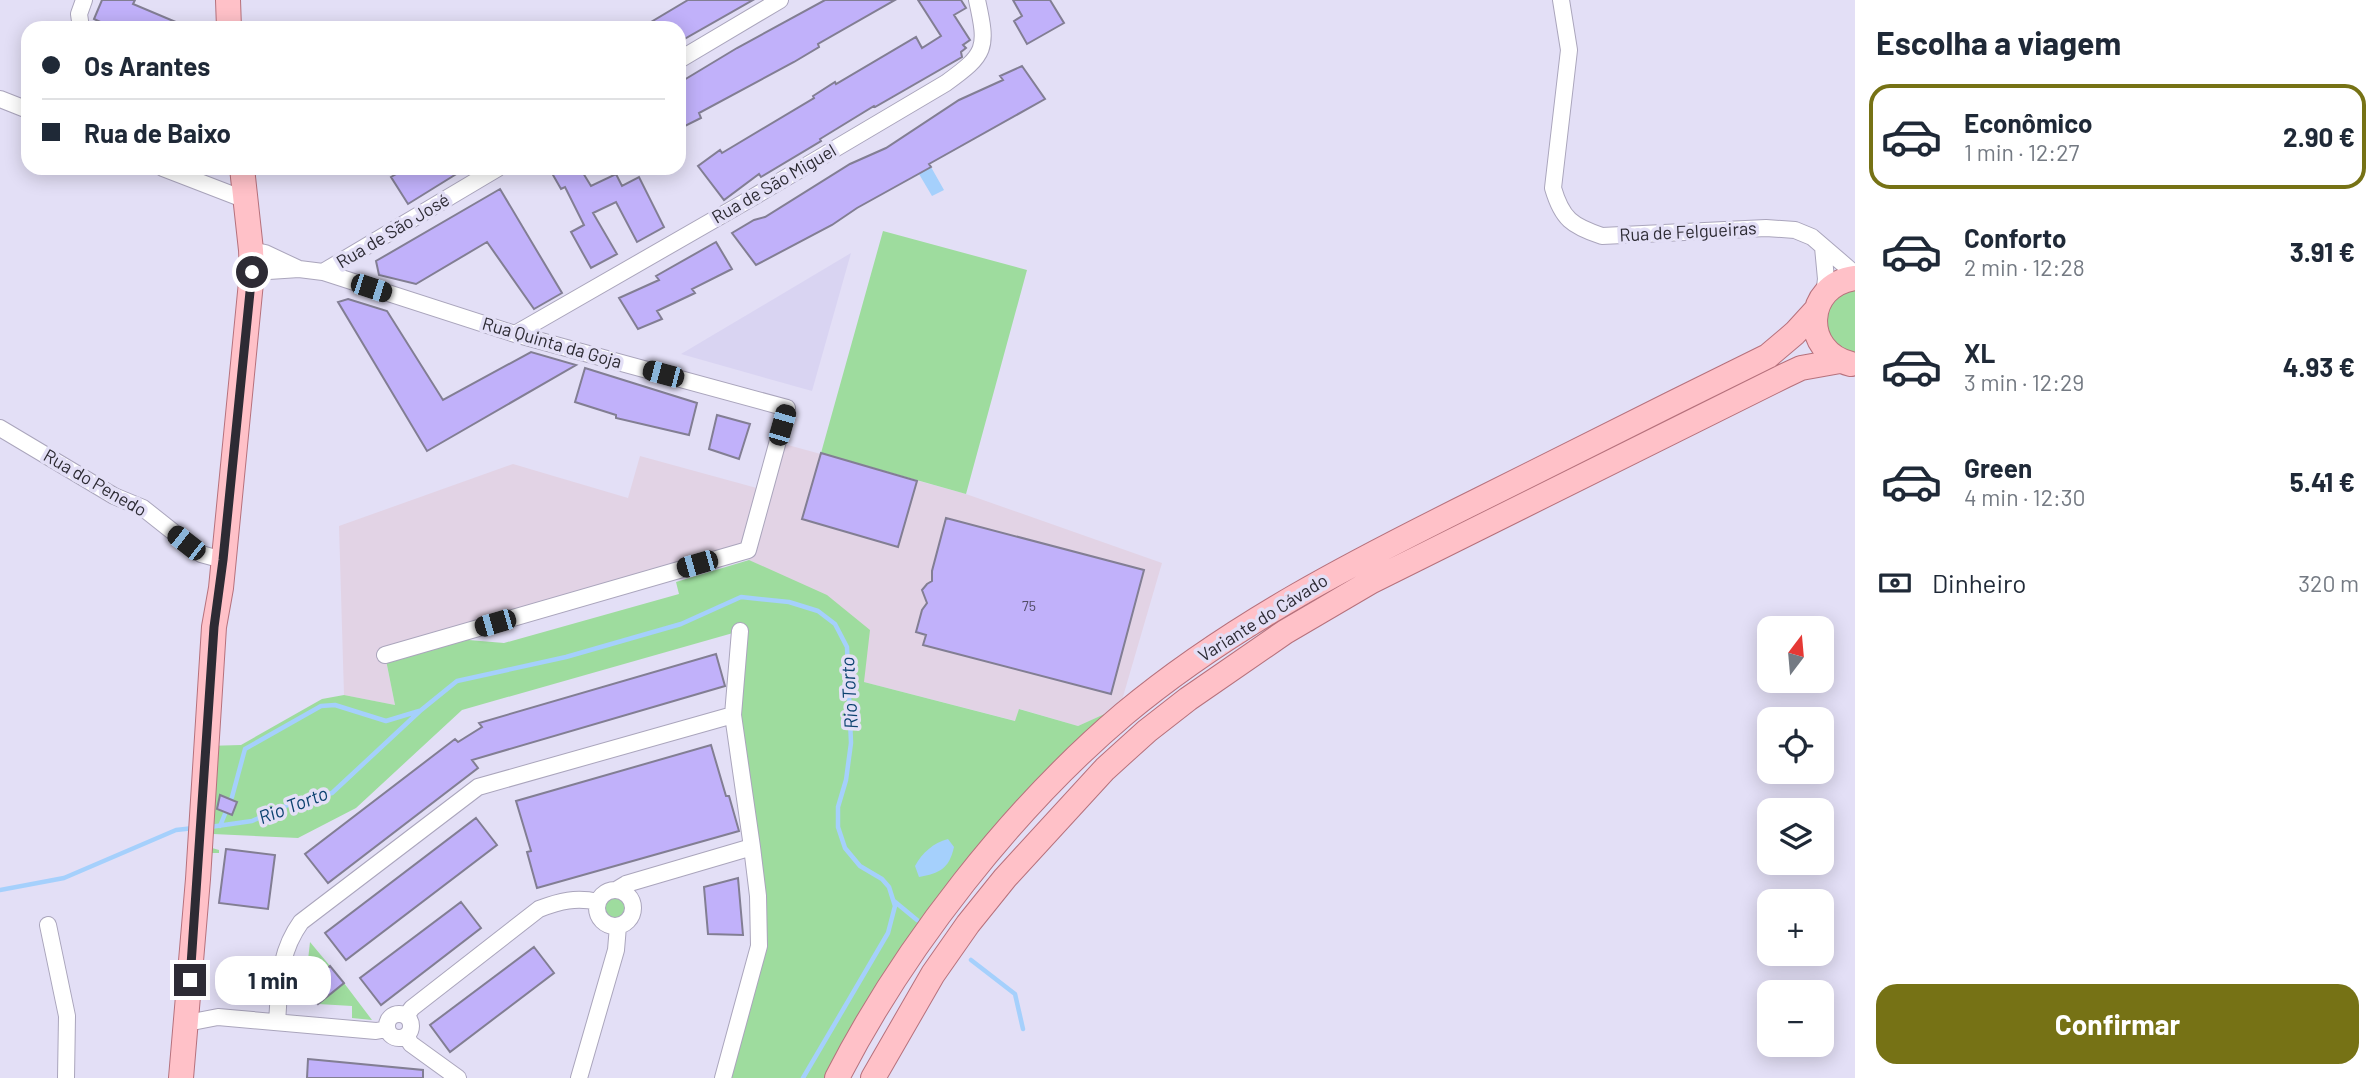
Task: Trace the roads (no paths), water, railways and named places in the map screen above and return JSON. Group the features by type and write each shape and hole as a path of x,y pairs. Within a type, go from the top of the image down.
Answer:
{"main road":[{"path":"229,0 229,21"},
{"path":"181,1078 200,853 214,627 252,261 244,183"},
{"name":"Variante do Cávado","path":"837,1078 880,1004 946,905 1042,794 1083,751 1136,705 1227,639 1317,582 1768,356 1789,339 1834,285 1855,276"},
{"name":"Variante do Cávado","path":"1820,302 1817,334 1830,354 1848,362"},
{"name":"Variante do Cávado","path":"873,1078 933,974 1005,878 1105,769 1188,699 1285,632 1373,581 1801,368 1848,362"}],"street":[{"path":"80,21 79,14 84,0"},
{"path":"686,56 780,0"},
{"name":"Rua de São Miguel","path":"515,334 955,77 981,53 983,33 977,0"},
{"name":"Rua de Felgueiras","path":"1561,0 1569,50 1553,188 1558,206 1568,220 1581,229 1602,236 1766,228 1795,230 1812,237 1855,276"},
{"path":"0,99 21,107"},
{"path":"183,175 208,184 244,183"},
{"name":"Rua de São José","path":"323,272 486,175"},
{"path":"1820,302 1826,279 1823,247"},
{"name":"Rua Quinta da Goja","path":"252,261 323,272 515,334 787,408 748,550 385,655"},
{"name":"Rua do Penedo","path":"0,428 114,496 142,509 201,554 223,560"},
{"path":"723,1078 759,946 758,896 733,715 740,631"},
{"path":"277,1022 281,964 289,940 301,922 478,787 733,715"},
{"path":"616,890 630,899 632,910 628,920 618,926 608,925 600,918 598,902 605,893 626,884 752,847"},
{"path":"406,1016 412,1008 539,909 564,900 584,899 598,902"},
{"path":"48,925 67,1016 66,1078"},
{"path":"579,1078 616,950 618,926"},
{"path":"399,1013 406,1016 411,1026 406,1036 394,1037 387,1029 387,1021 392,1015 399,1013"},
{"path":"187,1014 376,1031 387,1029"},
{"path":"406,1036 411,1044 458,1078"}],"water":[{"path":"931,167 944,190 932,196 919,174"},
{"path":"948,839 954,847 946,865 938,872 919,877 915,866 921,857 928,849"}],"waterway":[{"name":"Rio Torto","path":"210,827 252,821 290,804 332,793 420,711 457,681 566,657 681,624 741,597 789,602 818,611 835,624 847,647 851,743 846,780 838,807 838,827 845,848 860,866 882,879 889,887 895,906 888,933 803,1078"},
{"name":"Rio Torto","path":"220,826 232,797 245,749 321,706 335,705 386,721 419,711"},
{"name":"Rio Torto","path":"0,890 64,878 176,830 194,828"},
{"path":"894,901 917,920"},
{"path":"971,960 1015,994 1023,1029"}]}
